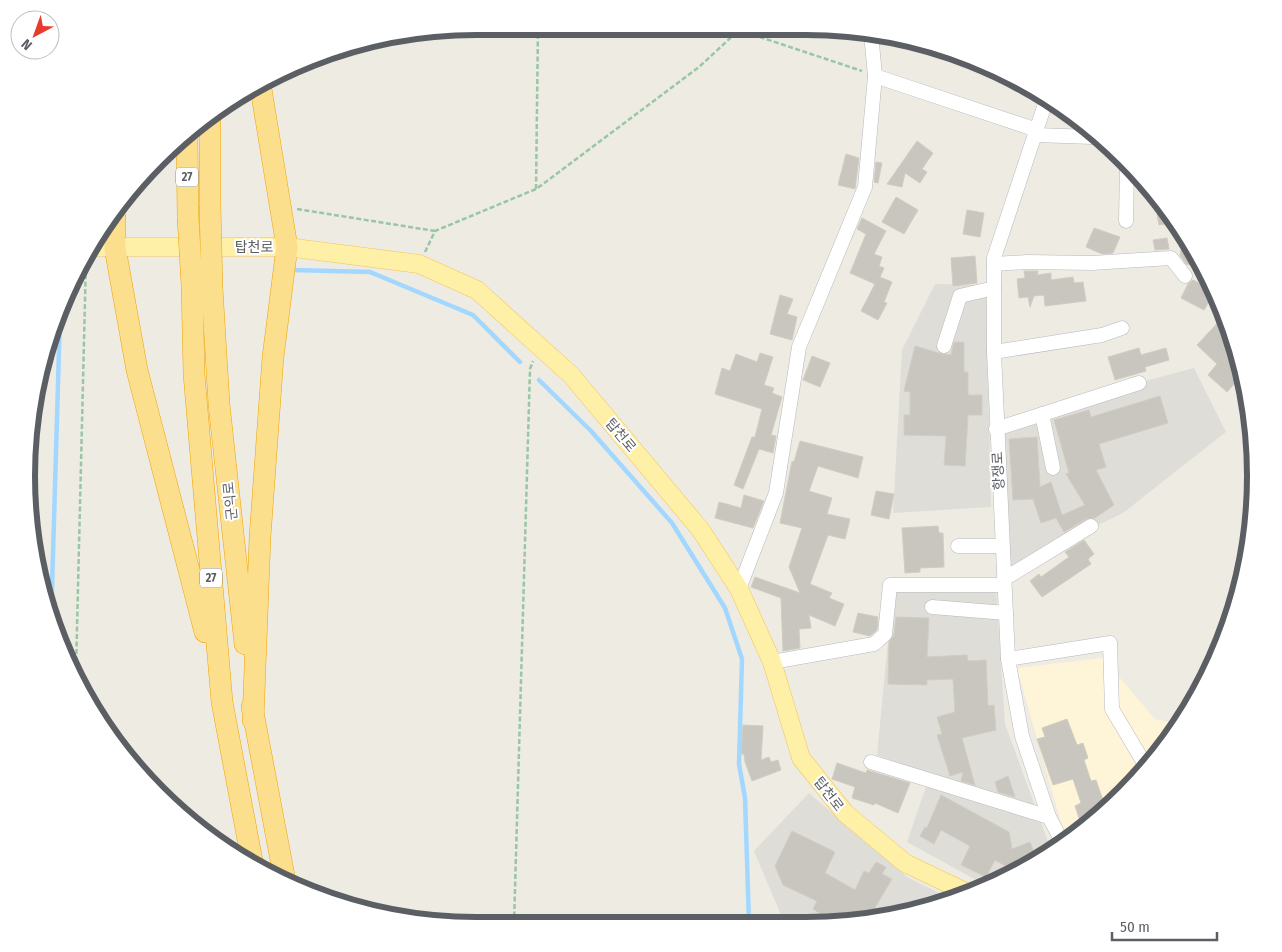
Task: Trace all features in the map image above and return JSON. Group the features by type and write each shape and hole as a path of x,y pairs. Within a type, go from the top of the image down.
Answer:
{"highway":[{"path":"253,720 260,528 273,357 287,247 261,91"},
{"name":"군익로","path":"210,125 210,204 194,374 222,702 251,856"},
{"name":"군익로","path":"187,142 188,218 202,287 219,404 253,720 283,873"},
{"path":"115,223 115,248 137,370 185,548 222,702"}],"main road":[{"name":"탑천로","path":"99,247 287,247 419,264 477,290 571,375 700,529 739,589 772,662 802,758 845,814 905,863 960,889"}],"street":[{"path":"739,589 776,493 799,347 865,186 875,76 872,40"},
{"path":"875,76 1036,133 1088,137"},
{"name":"항쟁로","path":"1045,105 994,264 994,352 996,429 1008,659 1022,736 1049,817 1060,837"},
{"path":"1126,221 1127,173"},
{"path":"994,264 1027,262 1092,263 1171,258 1185,276"},
{"path":"944,346 960,296 994,288"},
{"path":"994,352 1102,335 1122,328"},
{"path":"996,429 1139,383"},
{"path":"1042,414 1053,468"},
{"path":"772,662 874,644 885,634 890,585 1004,582 1091,526"},
{"path":"958,546 1002,546"},
{"path":"932,607 1006,613"},
{"path":"1008,659 1110,643 1112,709 1143,761"},
{"path":"871,762 1049,817"}],"path":[{"path":"536,189 538,35"},
{"path":"294,209 435,231 536,189 699,67 734,35"},
{"path":"755,35 875,76"},
{"path":"419,264 435,231"},
{"path":"76,662 86,270"},
{"path":"514,917 530,369 540,346"}],"shaded area":[{"path":"935,284 986,285 991,507 893,513 902,350"},
{"path":"1194,368 1226,432 1123,513 1010,568 1002,419"},
{"path":"893,589 996,589 1005,724 1049,844 1001,872 979,881 907,842 930,775 877,755"},
{"path":"1103,658 1155,719 1172,723 1138,767 1118,788 1097,808 1064,833 1064,833 1017,668"},
{"path":"809,793 907,877 944,895 892,909 864,913 835,916 782,917 754,851"}],"building":[{"path":"917,141 933,153 922,169 927,172 920,183 905,173 902,187 887,184"},
{"path":"846,154 859,158 855,189 838,185"},
{"path":"876,162 882,163 878,183 874,182"},
{"path":"896,197 918,210 904,234 882,222"},
{"path":"967,210 984,213 980,237 963,234"},
{"path":"1160,213 1167,223 1159,225 1157,214"},
{"path":"862,218 886,231 874,254 882,257 879,266 884,268 880,277 892,282 884,302 887,303 878,320 861,311 875,284 850,273 866,234 857,229"},
{"path":"1094,228 1120,237 1113,253 1102,254 1086,247"},
{"path":"1167,238 1169,249 1155,250 1153,240"},
{"path":"1181,250 1185,251 1193,266 1186,264 1180,255"},
{"path":"975,256 977,283 953,286 951,258"},
{"path":"1024,271 1038,271 1037,275 1051,273 1051,280 1073,277 1074,283 1083,282 1086,301 1045,306 1044,295 1034,296 1030,307 1028,297 1019,298 1017,279 1025,278"},
{"path":"1193,280 1204,285 1210,300 1204,310 1181,298 1188,284"},
{"path":"780,295 793,299 787,314 797,317 792,340 770,334"},
{"path":"1219,321 1238,386 1235,383 1227,392 1208,375 1217,364 1197,345"},
{"path":"954,342 964,342 964,372 968,372 968,395 982,395 982,415 968,415 965,466 944,465 946,436 904,435 904,415 910,415 910,392 904,391 915,346 951,355"},
{"path":"1139,348 1141,355 1166,348 1169,360 1145,367 1146,371 1115,380 1108,357"},
{"path":"760,353 773,357 764,385 774,388 772,393 782,397 771,435 776,436 773,453 759,449 743,489 734,485 752,437 755,437 762,409 715,394 722,368 730,371 736,354 757,362"},
{"path":"812,356 830,363 820,387 803,380"},
{"path":"1160,396 1168,423 1099,444 1106,467 1096,470 1114,505 1095,518 1086,519 1064,532 1056,518 1041,523 1033,499 1013,500 1009,439 1037,437 1040,487 1051,482 1062,515 1085,505 1066,474 1069,473 1054,420 1089,410 1091,417"},
{"path":"800,441 863,457 858,478 818,466 809,491 832,498 827,514 850,519 845,539 828,535 810,584 832,593 829,598 844,604 835,626 809,615 811,628 799,629 800,648 783,651 781,598 751,587 755,577 800,593 789,567 802,528 780,523 792,461 794,462"},
{"path":"876,491 894,494 889,519 871,515"},
{"path":"744,495 764,501 753,528 715,518 719,502 741,508"},
{"path":"938,526 939,533 943,533 944,567 920,568 920,572 905,573 902,528"},
{"path":"1084,540 1094,554 1088,559 1091,564 1042,597 1030,581 1039,574 1041,577 1069,557 1065,552"},
{"path":"858,613 878,617 877,630 870,636 853,632"},
{"path":"896,617 929,618 927,657 967,655 968,661 986,660 988,706 994,705 996,730 962,738 975,785 961,781 963,772 950,776 937,735 942,734 937,717 955,712 953,679 927,680 927,685 888,684 889,642 894,635"},
{"path":"1067,719 1077,745 1083,743 1088,758 1084,760 1091,781 1096,780 1104,802 1081,821 1075,806 1081,803 1073,779 1053,785 1037,739 1045,737 1042,728"},
{"path":"743,725 763,726 761,760 769,757 771,762 778,760 781,770 752,781 744,754 741,754"},
{"path":"837,763 866,773 867,770 910,783 898,813 875,803 874,805 852,798 855,787 832,779"},
{"path":"1008,776 1015,797 998,792 995,782"},
{"path":"941,795 1009,832 1012,849 1030,842 1034,853 1009,868 995,860 986,877 961,865 970,846 941,830 934,844 920,836 925,827 927,828"},
{"path":"792,831 835,852 825,873 855,890 864,871 869,873 876,862 886,867 882,874 892,879 872,912 824,916 813,909 817,901 783,885 775,866"}],"waterway":[{"path":"293,270 370,272 473,315 520,362"},
{"path":"52,596 60,330"},
{"path":"539,380 591,431 672,523 725,608 742,659 739,764 745,798 749,917"}]}
